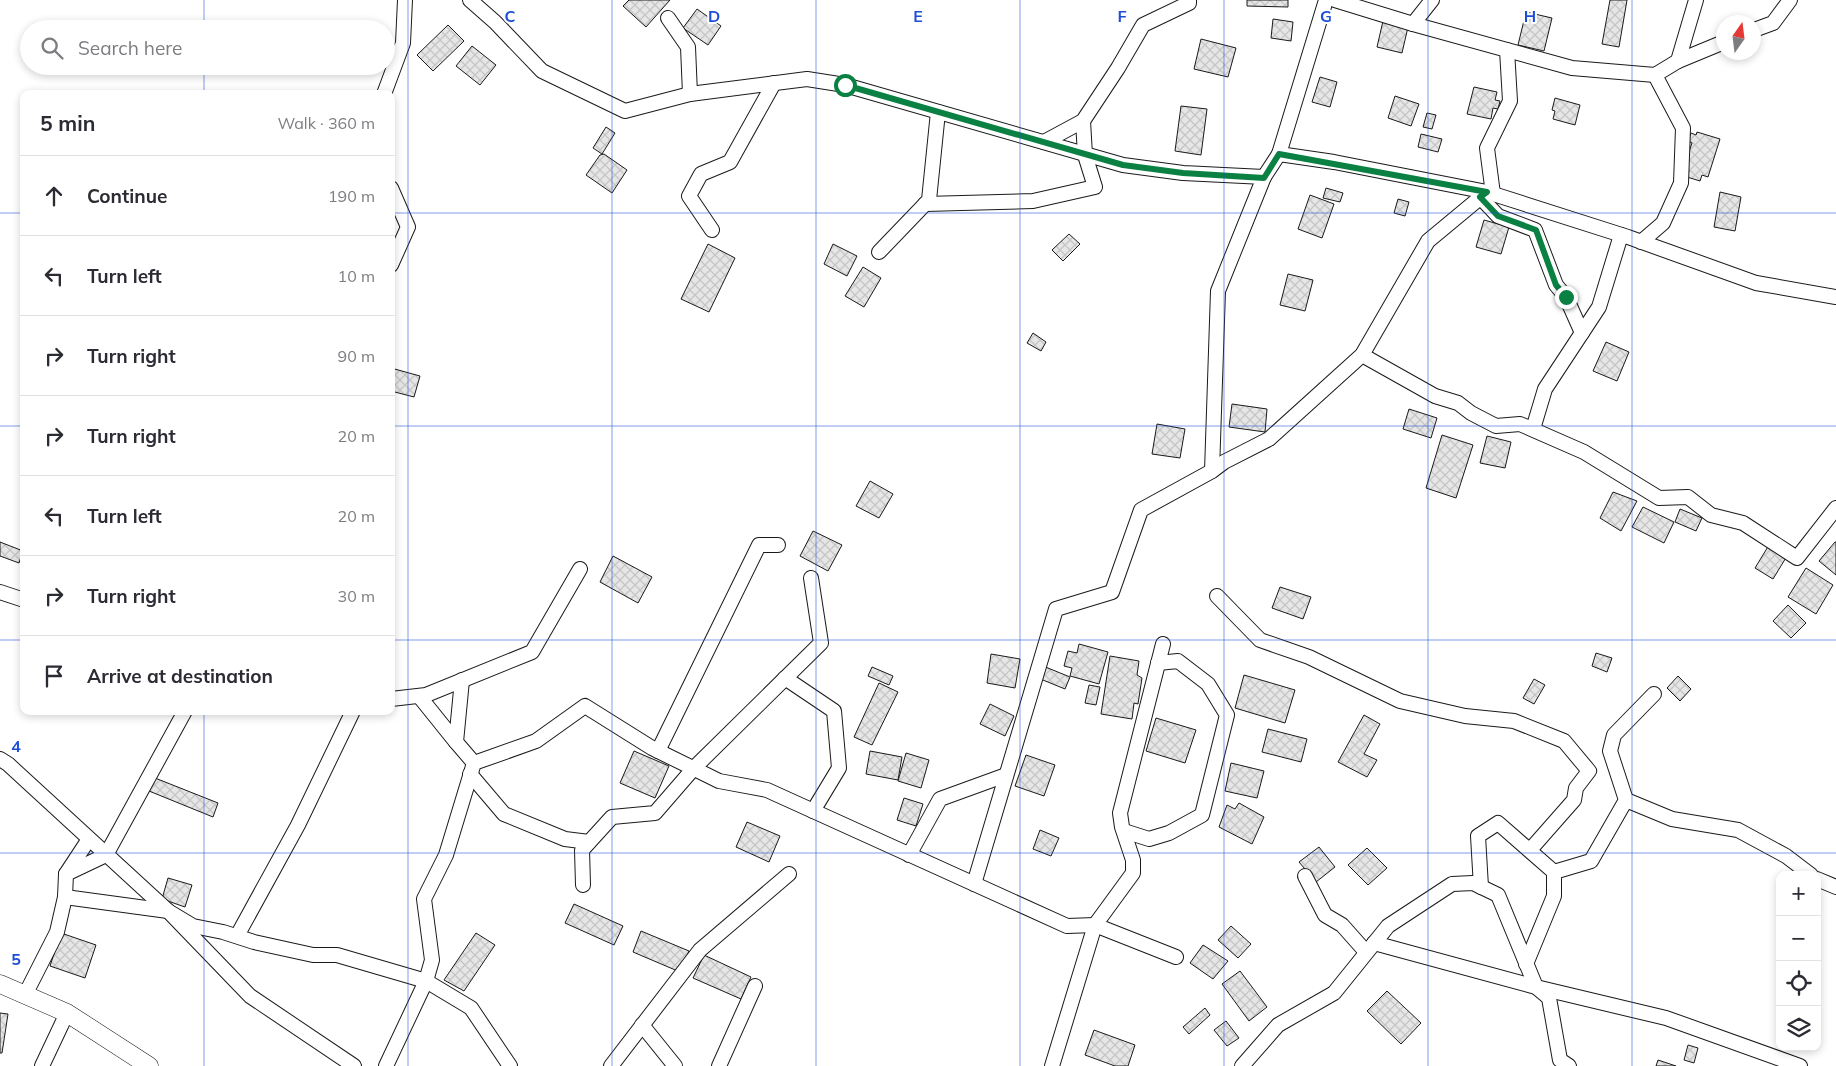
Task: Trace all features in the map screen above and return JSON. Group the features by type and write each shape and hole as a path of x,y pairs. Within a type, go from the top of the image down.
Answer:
{"street":[{"path":"395,64 403,43 405,0"},
{"path":"470,0 495,22 542,71 625,111 690,94 807,78 845,85 1123,165 1183,173 1264,178"},
{"path":"1044,142 1083,121 1118,68 1143,25 1189,3 1189,0"},
{"path":"1212,471 1218,291 1264,178 1279,154 1326,0"},
{"path":"1334,0 1572,68 1655,75 1678,60 1716,45"},
{"path":"1413,24 1432,0"},
{"path":"1678,60 1696,0"},
{"path":"1761,27 1773,23 1790,0"},
{"path":"668,18 688,47 690,94"},
{"path":"1507,50 1510,100 1487,148 1487,194 1498,216 1536,230 1556,285 1566,297 1582,333"},
{"path":"385,90 391,75"},
{"path":"1642,242 1663,223 1680,183 1683,128 1655,75"},
{"path":"712,230 689,196 702,174 730,162 774,83"},
{"path":"879,252 929,200 938,112"},
{"path":"925,204 1033,201 1095,187 1086,155 1083,121"},
{"path":"1279,154 1487,194 1621,235 1756,283 1836,297"},
{"path":"974,884 1056,609 1112,592 1141,510 1212,471 1224,462 1269,439 1362,355 1428,241 1487,194"},
{"path":"395,197 408,227 395,256"},
{"path":"1533,429 1545,389 1599,307 1621,235"},
{"path":"1362,355 1435,396 1458,403 1471,413 1496,426 1520,424 1584,452 1659,498 1688,497 1711,516 1743,523 1797,558 1836,508"},
{"path":"658,751 759,545 778,545"},
{"path":"395,699 426,695 532,652 580,569"},
{"path":"583,885 582,850 612,817 655,813 694,768 821,643 811,578"},
{"path":"0,592 20,599"},
{"path":"1217,596 1260,640 1309,657 1400,701 1465,716 1514,721 1564,741 1589,771 1576,788 1574,800 1530,850"},
{"path":"1052,1066 1095,926 1133,873 1133,860 1120,813 1163,644"},
{"path":"1124,831 1149,839 1169,833 1202,815 1227,715 1208,684 1178,661 1158,663"},
{"path":"785,678 834,711 839,768 813,812"},
{"path":"456,742 462,680"},
{"path":"1554,872 1591,860 1626,800 1610,751 1614,735 1654,694"},
{"path":"419,696 456,742 504,814 565,839 589,842"},
{"path":"472,768 536,741 585,706 658,751 719,780 767,790 1066,926 1095,926 1176,957"},
{"path":"66,874 106,855 182,715"},
{"path":"237,936 298,825 350,715"},
{"path":"0,759 8,764 168,911 250,996 354,1066"},
{"path":"386,1066 426,981 432,960 424,899 446,855 472,768"},
{"path":"909,855 940,799 1006,774"},
{"path":"1626,800 1672,819 1738,830 1786,856 1806,871"},
{"path":"1482,887 1478,836 1498,823 1554,872 1554,896 1526,964"},
{"path":"25,995 57,932 65,897 66,874 89,839"},
{"path":"611,1066 700,950 789,874"},
{"path":"1305,876 1326,915 1342,925 1370,948 1666,1018 1800,1066"},
{"path":"1821,881 1836,887"},
{"path":"1242,1066 1278,1026 1334,993 1388,926 1452,884 1473,883 1498,894 1536,987 1549,998 1560,1060 1569,1066"},
{"path":"65,897 168,911 193,926 299,953 326,956 337,955 426,981 471,1008 510,1066"},
{"path":"0,984 66,1013 149,1066"},
{"path":"719,1066 755,986"},
{"path":"42,1066 66,1013"},
{"path":"642,1025 675,1066"}],"building":[{"path":"629,0 670,0 646,27 623,6"},
{"path":"1247,0 1288,0 1288,7 1247,6"},
{"path":"1610,0 1627,0 1619,47 1602,44"},
{"path":"697,9 721,26 708,45 683,28"},
{"path":"1526,12 1552,18 1544,51 1518,45"},
{"path":"1273,19 1293,22 1291,41 1271,38"},
{"path":"1383,21 1408,27 1402,53 1377,47"},
{"path":"448,25 464,41 433,71 417,55"},
{"path":"1201,39 1236,48 1228,77 1194,69"},
{"path":"472,46 496,65 480,85 456,66"},
{"path":"1320,77 1337,82 1330,107 1312,102"},
{"path":"1474,87 1497,92 1495,100 1500,101 1498,109 1493,108 1491,119 1467,114"},
{"path":"1395,96 1419,104 1411,126 1388,118"},
{"path":"1555,98 1580,105 1575,125 1553,119 1555,111 1552,110"},
{"path":"1181,106 1207,109 1201,155 1175,151"},
{"path":"1427,113 1436,115 1432,129 1423,127"},
{"path":"606,127 615,133 602,154 593,148"},
{"path":"1697,132 1720,139 1708,177 1702,175 1700,181 1687,177 1689,171 1683,169 1692,143 1688,141 1691,133 1696,135"},
{"path":"1421,134 1442,139 1438,152 1418,147"},
{"path":"604,154 627,170 612,193 586,175 600,155"},
{"path":"1326,188 1343,193 1340,202 1323,198"},
{"path":"1720,192 1741,197 1735,231 1714,227"},
{"path":"1310,195 1334,204 1322,238 1298,229"},
{"path":"1398,199 1409,202 1405,216 1394,213"},
{"path":"1484,220 1509,227 1501,254 1476,247"},
{"path":"1069,234 1080,244 1063,261 1052,250"},
{"path":"708,244 735,258 709,312 681,299"},
{"path":"833,244 857,256 847,276 824,264"},
{"path":"863,267 881,278 864,307 845,296"},
{"path":"1288,274 1313,280 1305,311 1280,305"},
{"path":"1033,333 1046,342 1041,351 1027,343"},
{"path":"1606,342 1629,352 1617,381 1593,371"},
{"path":"395,369 420,376 414,397 395,392"},
{"path":"1232,404 1267,409 1265,432 1229,427"},
{"path":"1409,409 1437,418 1431,438 1403,429"},
{"path":"1157,424 1185,429 1180,458 1152,454"},
{"path":"1442,435 1473,445 1456,498 1426,488"},
{"path":"1487,436 1511,442 1505,468 1480,463"},
{"path":"870,481 893,494 879,518 856,506"},
{"path":"1613,492 1637,501 1621,531 1600,518"},
{"path":"1643,507 1674,522 1664,543 1632,527"},
{"path":"1680,509 1702,518 1696,531 1675,522"},
{"path":"813,531 842,545 828,571 800,556"},
{"path":"0,542 20,550 19,563 0,556"},
{"path":"1836,542 1836,575 1819,561"},
{"path":"1769,545 1787,556 1773,579 1755,568"},
{"path":"613,556 652,577 638,603 600,582"},
{"path":"1806,568 1833,585 1816,614 1788,597"},
{"path":"1280,587 1311,597 1303,619 1272,608"},
{"path":"1788,605 1806,623 1791,638 1773,621"},
{"path":"1079,644 1108,652 1099,684 1070,676 1072,668 1064,666 1068,651 1077,653"},
{"path":"1596,653 1612,658 1607,672 1592,666"},
{"path":"991,654 1020,659 1015,688 987,683"},
{"path":"1110,656 1139,661 1137,675 1142,678 1138,704 1134,703 1132,719 1101,714"},
{"path":"1043,666 1070,677 1065,689 1038,678"},
{"path":"872,667 893,676 889,685 868,676"},
{"path":"1244,675 1295,690 1285,723 1235,708"},
{"path":"1678,676 1691,689 1680,701 1667,688"},
{"path":"1534,679 1545,685 1534,704 1523,698"},
{"path":"879,683 898,692 872,745 854,737"},
{"path":"1089,685 1100,687 1096,705 1085,703"},
{"path":"990,704 1014,716 1005,736 980,724"},
{"path":"1364,715 1380,724 1364,754 1377,760 1367,777 1338,762"},
{"path":"1156,718 1196,730 1185,763 1146,751"},
{"path":"1268,729 1307,739 1301,762 1262,752"},
{"path":"634,751 669,766 655,798 620,783"},
{"path":"870,751 902,757 898,780 866,774"},
{"path":"906,753 929,760 921,788 898,781"},
{"path":"1026,755 1055,765 1044,796 1015,786"},
{"path":"1231,763 1264,771 1257,798 1225,791"},
{"path":"155,778 218,803 213,817 149,791"},
{"path":"904,798 923,804 916,826 897,820"},
{"path":"1239,803 1264,817 1252,844 1219,827 1227,805 1235,809"},
{"path":"747,822 780,836 769,862 736,847"},
{"path":"1040,830 1059,838 1051,856 1033,849"},
{"path":"1319,847 1335,867 1316,882 1299,862"},
{"path":"1367,848 1387,868 1368,885 1348,865"},
{"path":"168,878 192,885 185,907 162,899"},
{"path":"574,904 623,926 614,945 565,923"},
{"path":"1231,926 1251,944 1238,958 1218,940"},
{"path":"641,931 689,951 680,972 633,952"},
{"path":"61,933 96,945 85,978 50,966"},
{"path":"476,933 495,945 464,991 444,980"},
{"path":"1203,945 1228,961 1213,979 1190,963"},
{"path":"704,955 751,977 741,999 693,978"},
{"path":"1240,971 1267,1007 1249,1021 1222,984"},
{"path":"1387,991 1421,1023 1401,1044 1367,1011"},
{"path":"1205,1008 1210,1015 1189,1034 1183,1027"},
{"path":"0,1013 8,1014 2,1053 0,1053"},
{"path":"1226,1021 1239,1038 1227,1046 1214,1030"},
{"path":"1094,1030 1135,1045 1128,1066 1115,1066 1085,1055"},
{"path":"1688,1045 1698,1048 1694,1063 1684,1060"},
{"path":"1658,1060 1676,1066 1656,1066"}],"route":[{"path":"845,85 1123,165 1183,173 1264,178 1279,154 1334,162 1487,192 1480,197 1498,216 1536,230 1556,285 1566,297"}]}
